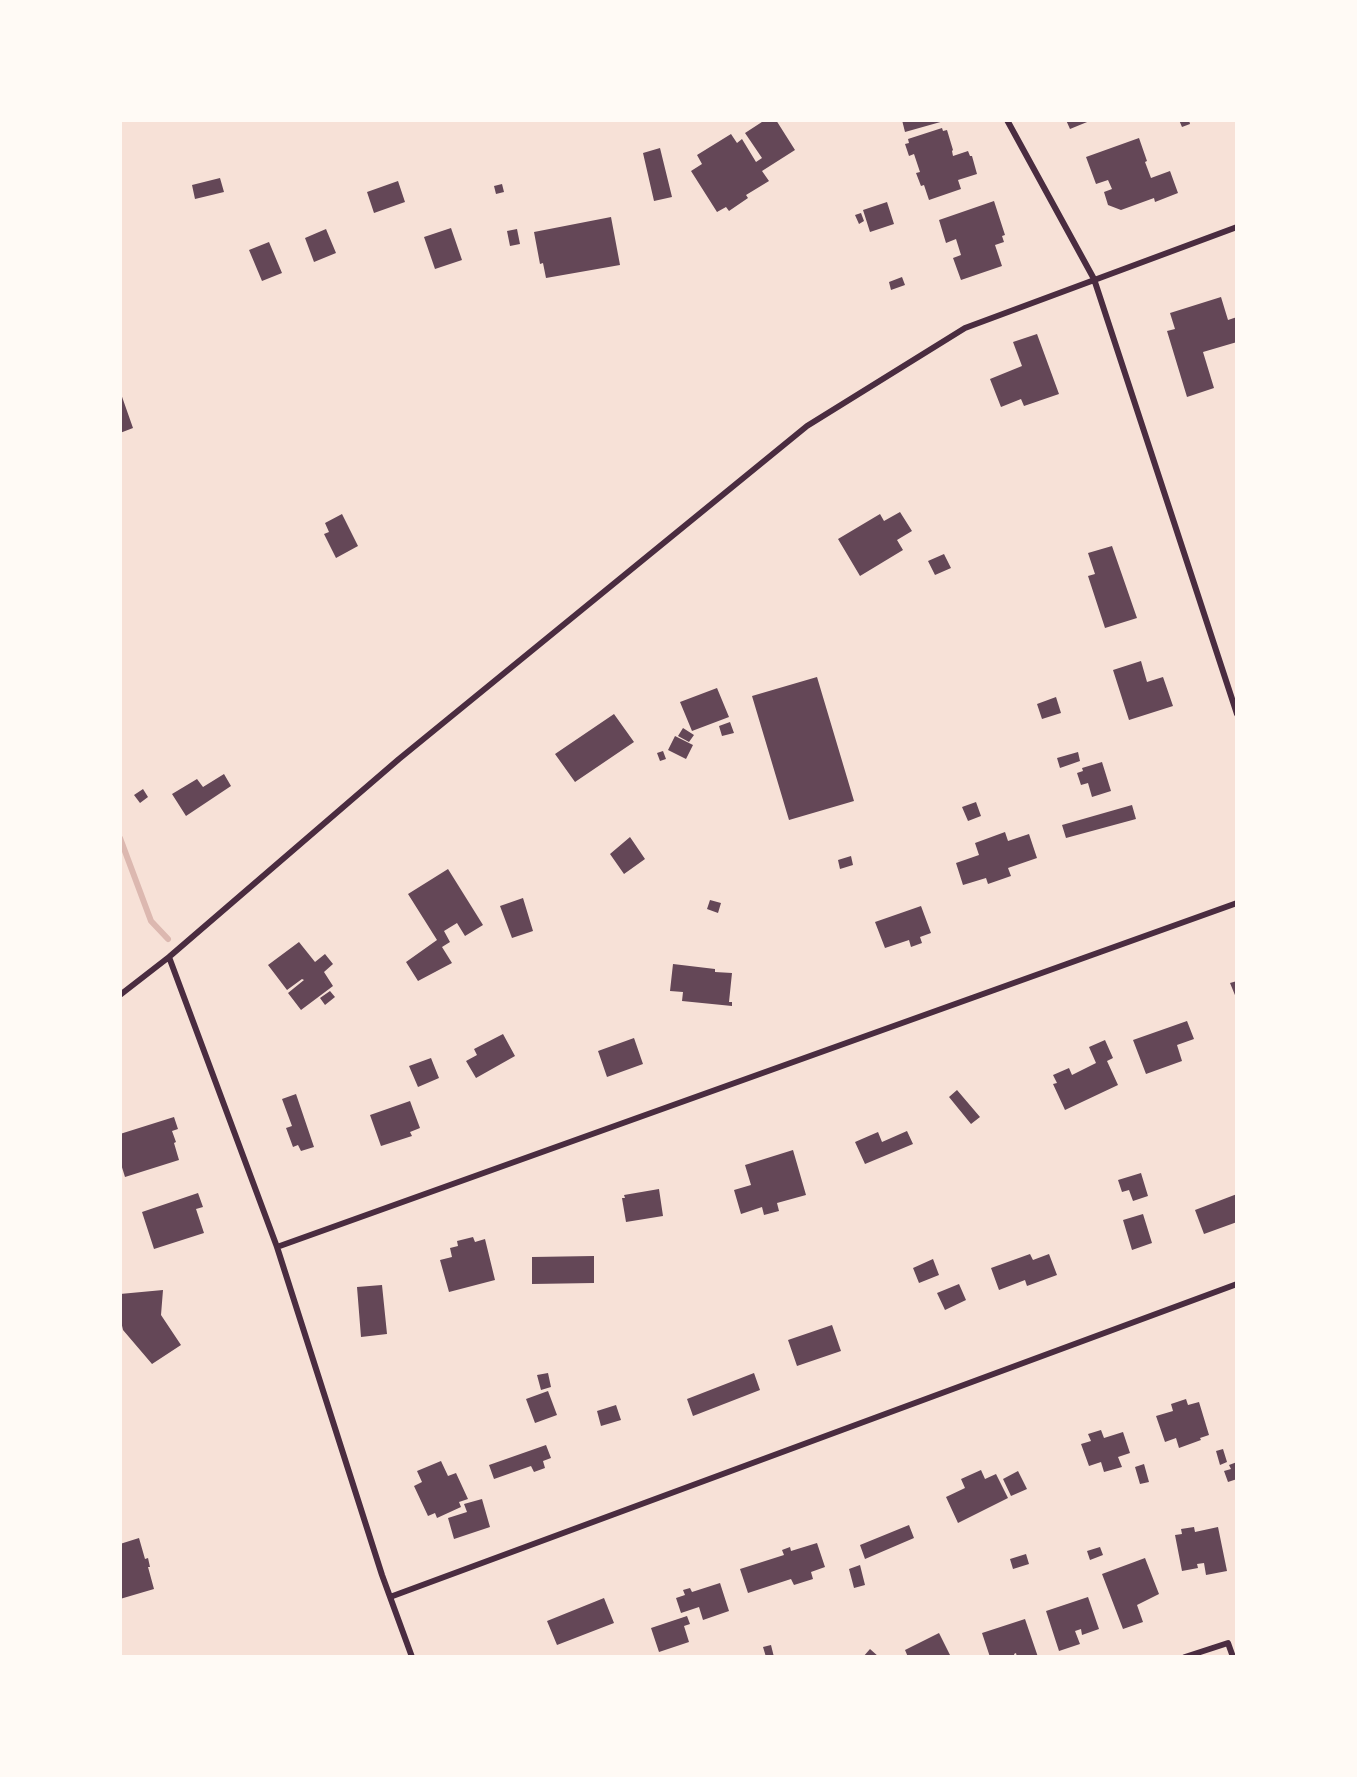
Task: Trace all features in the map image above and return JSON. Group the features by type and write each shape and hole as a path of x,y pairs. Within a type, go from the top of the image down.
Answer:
{"street":[{"path":"1007,120 1094,279 1237,714"},
{"path":"120,995 169,957 399,759 807,426 965,328 1237,227"},
{"path":"277,1247 1237,903"},
{"path":"169,957 277,1247 390,1597 412,1657"},
{"path":"390,1597 1237,1284"},
{"path":"1185,1657 1228,1642 1233,1657"}],"building":[{"path":"765,120 776,120 795,150 762,171 769,181 746,195 748,198 729,211 726,207 717,212 691,171 702,164 697,155 731,134 737,143 742,139 756,162 762,158 745,133"},
{"path":"902,120 944,120 944,121 905,132"},
{"path":"1066,120 1092,120 1070,129"},
{"path":"1179,120 1189,120 1190,124 1182,127"},
{"path":"942,128 943,131 947,130 953,156 968,151 972,156 977,174 958,180 961,189 929,200 924,185 921,186 916,173 920,172 914,154 909,156 905,144 909,143 908,139"},
{"path":"1139,138 1151,178 1170,171 1178,193 1155,202 1154,198 1121,210 1108,205 1104,192 1112,189 1108,180 1096,184 1086,157"},
{"path":"660,148 672,197 654,201 643,153"},
{"path":"220,178 224,192 195,199 192,185"},
{"path":"398,181 405,202 374,213 367,192"},
{"path":"502,184 504,192 496,194 494,186"},
{"path":"994,201 1005,235 1002,236 1004,242 995,245 1002,266 961,280 953,258 961,255 956,239 946,243 939,220"},
{"path":"887,202 894,224 870,232 863,210"},
{"path":"861,213 864,221 859,224 855,215"},
{"path":"611,217 620,265 546,278 543,263 540,264 534,232"},
{"path":"451,228 462,260 435,269 424,237"},
{"path":"326,229 336,253 314,262 305,238"},
{"path":"517,229 520,244 510,246 507,231"},
{"path":"269,242 282,273 262,281 249,250"},
{"path":"902,277 905,285 891,290 889,282"},
{"path":"1221,297 1228,320 1237,317 1237,342 1203,352 1214,388 1187,397 1167,331 1175,329 1170,313"},
{"path":"1037,334 1059,394 1024,406 1021,399 1001,407 990,379 1022,366 1013,342"},
{"path":"120,391 133,428 120,433"},
{"path":"900,512 912,531 897,540 903,550 860,576 838,539 880,514 884,521"},
{"path":"342,514 358,546 336,558 324,534 329,532 325,523"},
{"path":"1112,546 1137,618 1105,628 1088,576 1095,574 1088,553"},
{"path":"944,554 951,568 935,575 928,561"},
{"path":"1141,661 1147,682 1163,677 1173,706 1129,720 1113,670"},
{"path":"817,677 854,801 789,820 752,696"},
{"path":"717,688 729,717 692,731 680,702"},
{"path":"1056,697 1061,713 1042,719 1037,704"},
{"path":"614,714 634,742 575,782 555,754"},
{"path":"730,722 734,733 722,736 719,726"},
{"path":"683,728 694,735 689,742 678,736"},
{"path":"675,736 693,745 686,759 668,750"},
{"path":"663,751 666,759 660,761 657,753"},
{"path":"1078,752 1080,761 1060,768 1057,758"},
{"path":"1102,762 1111,791 1092,797 1088,783 1081,785 1077,773 1083,771 1082,768"},
{"path":"224,774 231,786 186,816 172,794 197,779 203,787"},
{"path":"143,789 148,797 140,803 134,795"},
{"path":"976,802 981,816 968,821 962,807"},
{"path":"1132,805 1136,819 1066,838 1062,825"},
{"path":"1005,832 1008,841 1029,834 1037,858 1008,868 1011,876 988,884 986,878 963,885 956,863 979,855 975,843"},
{"path":"630,837 645,859 624,874 610,854"},
{"path":"851,856 853,865 840,869 838,860"},
{"path":"448,869 483,925 465,936 457,923 444,931 450,942 442,947 452,963 418,981 406,962 437,940 408,894"},
{"path":"523,898 533,931 512,938 500,906"},
{"path":"710,900 721,903 718,913 707,909"},
{"path":"921,906 931,933 920,937 922,943 911,947 909,940 885,948 875,922"},
{"path":"299,942 315,962 325,954 333,964 324,972 333,986 301,1010 288,993 304,980 302,979 287,990 268,965"},
{"path":"673,964 732,973 729,1002 732,1002 732,1006 682,1001 683,992 670,991"},
{"path":"1237,981 1237,1000 1230,983"},
{"path":"330,991 335,997 325,1005 320,998"},
{"path":"1187,1021 1194,1039 1177,1045 1182,1061 1146,1074 1133,1040"},
{"path":"503,1034 515,1056 476,1078 466,1061 477,1055 474,1049"},
{"path":"634,1038 643,1064 607,1077 598,1051"},
{"path":"1105,1040 1113,1058 1107,1061 1118,1085 1065,1110 1053,1084 1057,1083 1053,1075 1069,1068 1072,1075 1096,1063 1089,1047"},
{"path":"431,1058 439,1078 418,1087 409,1066"},
{"path":"957,1090 980,1117 971,1124 949,1097"},
{"path":"296,1094 314,1147 301,1151 298,1145 293,1147 286,1128 292,1126 282,1099"},
{"path":"410,1101 420,1128 410,1132 412,1136 381,1146 370,1115"},
{"path":"174,1117 178,1129 172,1131 179,1160 125,1177 120,1161 120,1134"},
{"path":"907,1131 913,1144 865,1164 855,1142 878,1132 882,1142"},
{"path":"793,1150 806,1195 777,1203 779,1211 764,1215 762,1207 741,1214 734,1190 751,1185 745,1165"},
{"path":"1141,1173 1148,1196 1133,1201 1129,1190 1122,1192 1118,1180"},
{"path":"659,1189 663,1216 626,1222 622,1198 625,1198 624,1195"},
{"path":"198,1193 203,1207 196,1209 204,1233 154,1249 142,1212"},
{"path":"1237,1194 1237,1222 1204,1234 1195,1210"},
{"path":"1143,1214 1152,1243 1132,1250 1123,1220"},
{"path":"473,1237 475,1242 485,1239 495,1280 449,1292 440,1260 452,1257 450,1248 458,1246 457,1241"},
{"path":"1030,1254 1033,1260 1049,1254 1057,1275 1027,1286 1025,1280 999,1290 991,1268"},
{"path":"594,1256 594,1283 532,1284 532,1257"},
{"path":"933,1259 939,1275 919,1283 913,1268"},
{"path":"959,1284 966,1300 945,1310 937,1293"},
{"path":"382,1285 387,1334 361,1337 357,1287"},
{"path":"163,1290 161,1315 181,1345 152,1364 123,1330 120,1317 120,1294"},
{"path":"832,1325 841,1351 797,1366 788,1340"},
{"path":"548,1373 551,1387 541,1390 537,1375"},
{"path":"754,1373 760,1390 693,1416 687,1399"},
{"path":"548,1391 557,1415 535,1423 526,1399"},
{"path":"1186,1399 1188,1405 1199,1402 1209,1435 1179,1448 1176,1438 1165,1442 1156,1416 1173,1411 1171,1404"},
{"path":"616,1405 621,1420 601,1426 597,1411"},
{"path":"1101,1430 1104,1438 1123,1432 1130,1453 1118,1457 1122,1467 1104,1472 1101,1462 1089,1466 1081,1444 1091,1441 1088,1434"},
{"path":"546,1445 551,1458 543,1461 545,1468 534,1472 531,1466 494,1479 489,1465"},
{"path":"1223,1449 1227,1462 1220,1465 1216,1451"},
{"path":"441,1461 448,1476 456,1473 468,1499 459,1502 461,1507 437,1518 435,1513 428,1516 414,1486 422,1482 417,1471"},
{"path":"1237,1462 1237,1479 1228,1482 1224,1471 1231,1469 1229,1465"},
{"path":"1144,1464 1149,1482 1140,1484 1135,1467"},
{"path":"981,1470 985,1479 996,1474 1008,1498 958,1523 946,1497 965,1488 961,1479"},
{"path":"1018,1471 1027,1489 1011,1496 1003,1479"},
{"path":"482,1499 490,1527 454,1539 448,1518 467,1512 464,1504"},
{"path":"909,1525 914,1538 865,1559 860,1545"},
{"path":"1194,1527 1195,1532 1218,1527 1227,1571 1206,1575 1204,1563 1197,1564 1198,1568 1182,1571 1175,1535 1182,1534 1181,1529"},
{"path":"139,1538 145,1559 148,1558 154,1589 120,1599 120,1544"},
{"path":"817,1543 825,1567 811,1572 813,1579 794,1585 791,1579 748,1593 740,1569 784,1555 782,1550 790,1547 791,1551"},
{"path":"1100,1547 1103,1555 1090,1560 1087,1551"},
{"path":"1026,1554 1029,1564 1013,1569 1010,1559"},
{"path":"1145,1558 1159,1594 1137,1605 1143,1622 1123,1629 1102,1574"},
{"path":"860,1565 865,1585 854,1588 849,1569"},
{"path":"720,1583 729,1611 703,1620 699,1607 681,1613 676,1598 685,1595 683,1590 690,1588 692,1592"},
{"path":"1088,1597 1099,1629 1082,1635 1081,1629 1075,1631 1080,1644 1059,1651 1046,1611"},
{"path":"604,1598 614,1623 557,1645 547,1621"},
{"path":"687,1616 690,1624 684,1626 689,1642 659,1652 651,1628"},
{"path":"1025,1619 1038,1657 1017,1657 1016,1653 1015,1657 990,1657 982,1633"},
{"path":"939,1633 951,1657 908,1657 905,1650"},
{"path":"771,1645 774,1657 766,1657 763,1647"},
{"path":"870,1649 879,1657 863,1657"}],"waterway":[{"path":"120,838 151,921 168,939"}]}
